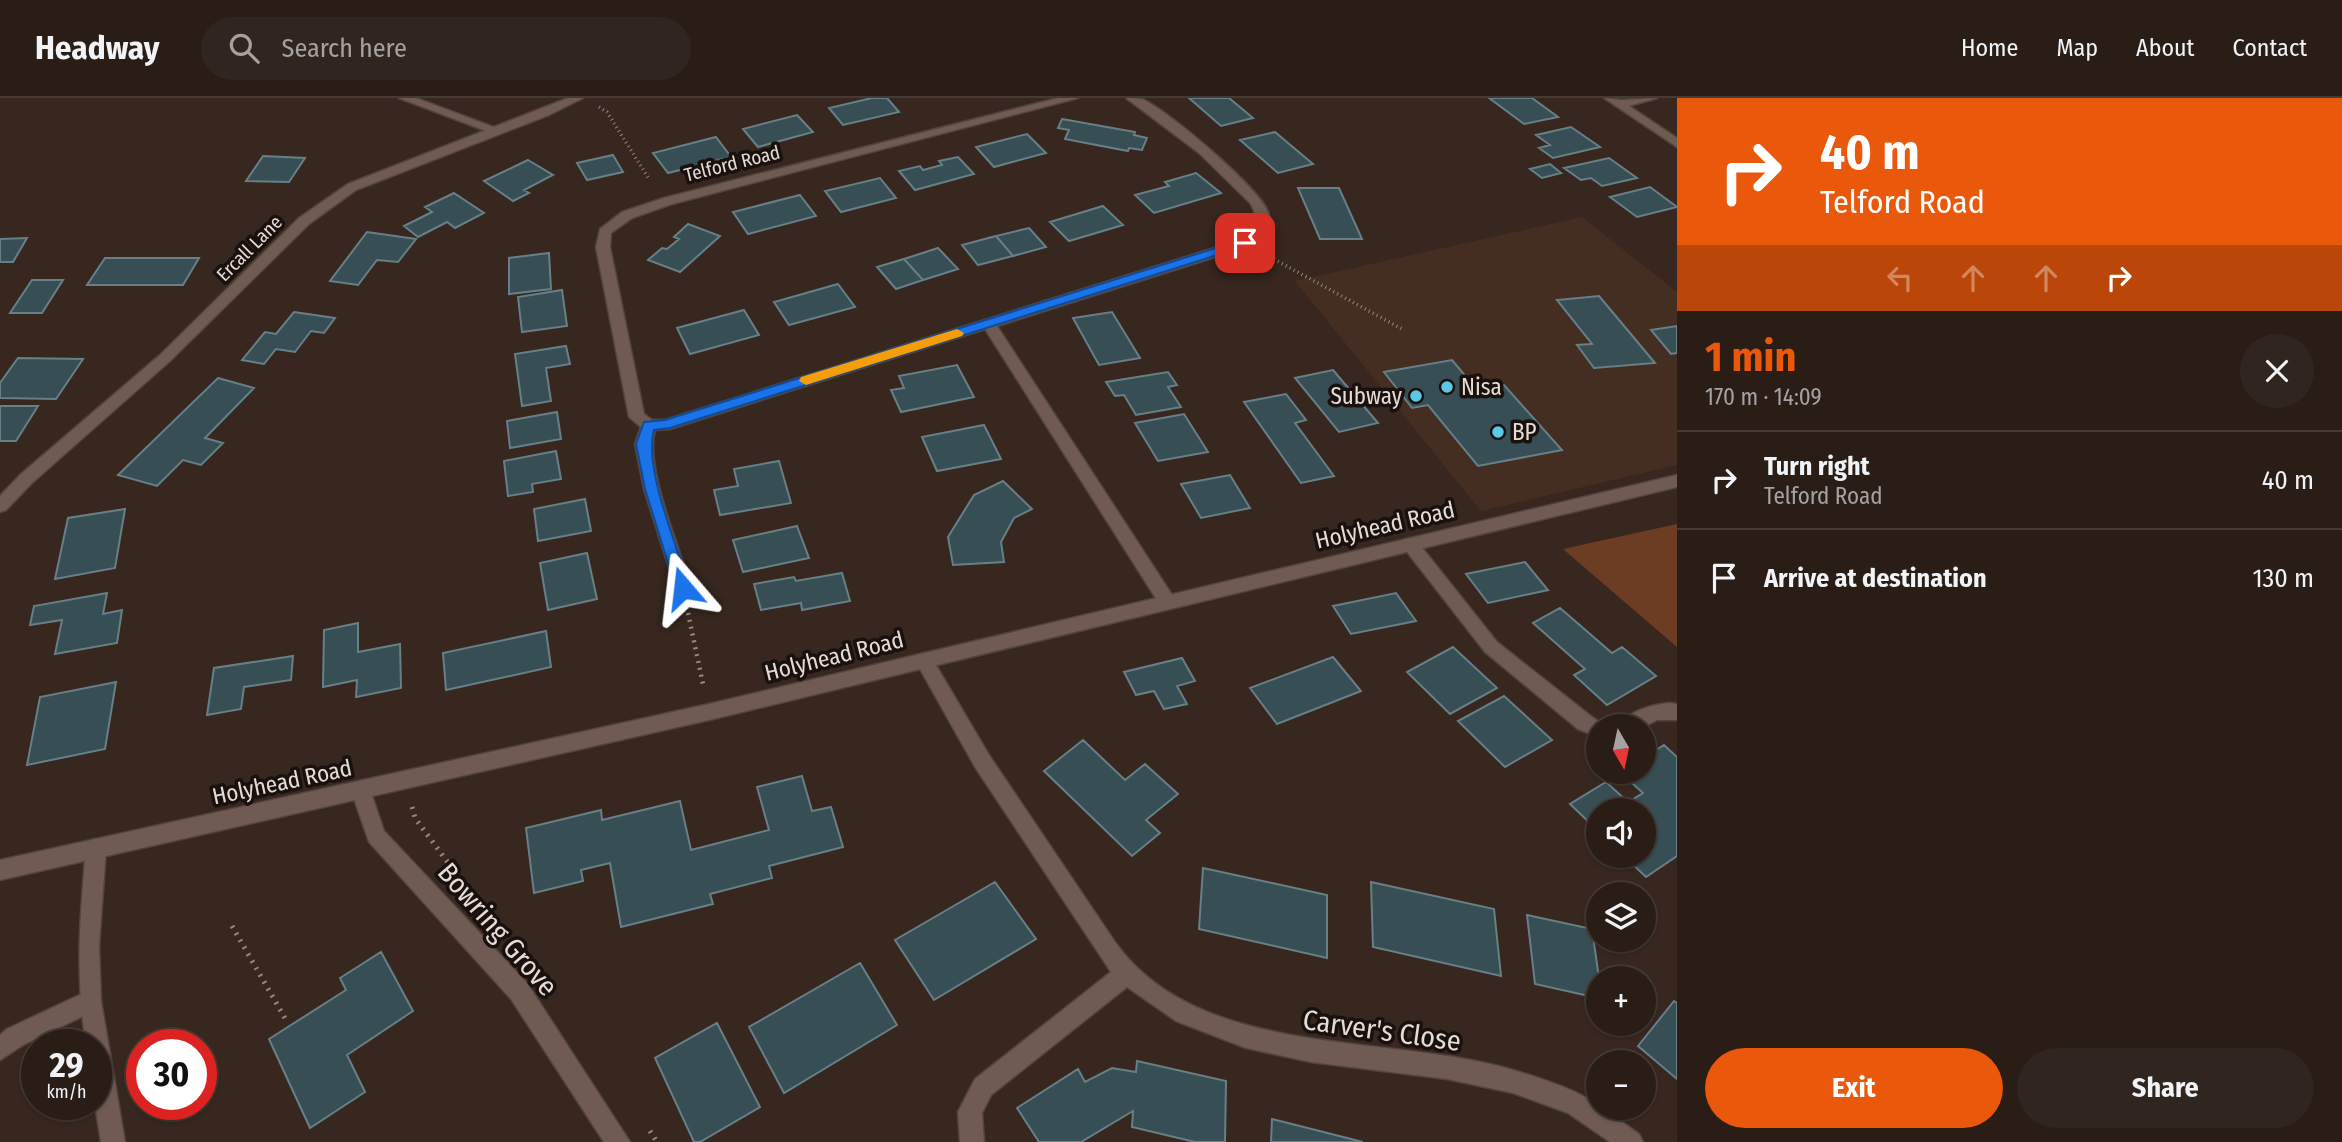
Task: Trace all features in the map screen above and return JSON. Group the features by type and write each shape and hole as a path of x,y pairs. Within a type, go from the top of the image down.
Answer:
{"street":[{"path":"405,98 498,131"},
{"name":"Ercall Lane","path":"0,506 26,479 165,358 304,221 352,187 577,98"},
{"name":"Telford Road","path":"649,425 637,417 603,247 605,232 627,215 668,201 1072,98"},
{"path":"683,588 652,489 643,444 649,425 665,425 1245,243 1255,236 1263,214 1254,199 1184,135 1144,103 1132,98"},
{"path":"1615,101 1651,98"},
{"path":"1615,101 1677,143"},
{"path":"988,323 1168,603"},
{"name":"Holyhead Road","path":"0,870 709,712 1677,481"},
{"path":"1410,544 1491,647 1586,723"},
{"name":"Carver's Close","path":"924,660 982,761 1126,974 1166,1002 1212,1026 1266,1044 1482,1073 1525,1084 1571,1104 1620,1132 1631,1142"},
{"path":"1647,714 1667,710 1677,712"},
{"name":"Bowring Grove","path":"362,790 376,836 519,992 618,1142"},
{"path":"96,848 88,946 90,1001 113,1142"},
{"path":"972,1142 970,1112 983,1087 1126,974"},
{"path":"0,1049 15,1037 90,1001"}],"path":[{"path":"598,107 607,111 656,191 668,201"},
{"path":"1245,243 1402,330"},
{"path":"683,588 709,712"},
{"path":"232,926 286,1020"}],"shaded area":[{"path":"1582,217 1677,292 1677,465 1481,511 1295,281"},
{"path":"1677,524 1677,647 1563,549"}],"building":[{"path":"872,98 887,98 899,112 843,125 829,108"},
{"path":"1189,98 1229,98 1253,118 1221,126"},
{"path":"1489,98 1532,98 1558,117 1524,124"},
{"path":"797,115 813,132 758,147 743,129"},
{"path":"1062,119 1135,132 1134,135 1147,138 1142,150 1129,148 1128,151 1065,139 1069,130 1058,128"},
{"path":"1571,127 1600,147 1553,158 1539,148 1550,145 1536,135"},
{"path":"1275,132 1313,164 1278,173 1240,140"},
{"path":"1027,134 1046,153 994,167 976,147"},
{"path":"716,137 731,157 668,173 653,153"},
{"path":"613,155 623,172 587,180 577,163"},
{"path":"263,156 305,158 289,182 246,181"},
{"path":"958,157 974,174 915,190 899,171 920,166 923,170 942,165 939,161"},
{"path":"1609,158 1637,178 1602,186 1591,178 1581,180 1564,168"},
{"path":"528,160 553,175 524,190 529,193 513,201 484,181"},
{"path":"1550,164 1561,173 1542,178 1530,169"},
{"path":"1196,173 1221,193 1154,213 1135,195 1169,186 1165,182"},
{"path":"880,178 896,198 841,212 825,191"},
{"path":"1650,187 1677,207 1637,217 1610,197"},
{"path":"1298,188 1339,188 1362,239 1320,239"},
{"path":"454,193 484,213 455,228 447,222 418,237 404,226 432,212 425,207"},
{"path":"800,195 816,216 748,234 733,212"},
{"path":"1103,206 1123,225 1069,241 1050,222"},
{"path":"688,224 720,236 680,272 648,260 679,239 674,237"},
{"path":"1029,228 1046,247 1013,256 996,236"},
{"path":"367,232 416,239 398,262 377,260 358,285 330,281"},
{"path":"996,236 1013,256 978,265 962,245"},
{"path":"27,238 13,262 0,262 0,239"},
{"path":"938,248 958,269 923,280 904,259"},
{"path":"549,253 551,289 509,294 509,258"},
{"path":"105,258 199,258 183,285 87,285"},
{"path":"904,259 923,280 896,289 877,267"},
{"path":"32,280 63,280 42,313 10,313"},
{"path":"838,284 855,307 789,325 774,302"},
{"path":"562,290 567,326 522,332 518,297"},
{"path":"1599,296 1655,363 1594,368 1577,345 1592,344 1557,300"},
{"path":"744,310 759,335 690,354 677,328"},
{"path":"294,312 335,318 324,333 311,331 295,352 276,349 264,364 242,360 265,332 276,334"},
{"path":"1112,312 1140,358 1099,365 1073,318"},
{"path":"1677,326 1677,353 1671,354 1651,330"},
{"path":"566,346 570,364 546,368 551,401 522,406 515,354"},
{"path":"18,358 83,359 56,399 0,398 0,383"},
{"path":"1452,360 1477,390 1504,385 1562,450 1478,466 1428,405 1412,408 1384,372"},
{"path":"957,365 974,397 901,412 891,390 904,388 899,376"},
{"path":"1333,370 1378,423 1339,432 1295,378"},
{"path":"1168,372 1177,385 1168,387 1181,407 1136,415 1124,395 1115,396 1106,382"},
{"path":"218,378 254,388 205,438 223,443 201,465 183,460 157,486 118,475"},
{"path":"1286,394 1306,420 1295,423 1334,476 1301,483 1244,402"},
{"path":"0,406 38,406 16,441 0,441"},
{"path":"557,412 561,439 510,448 507,421"},
{"path":"1184,414 1208,452 1158,461 1135,423"},
{"path":"984,425 1001,459 937,471 922,437"},
{"path":"556,451 561,479 532,484 533,492 508,496 504,461"},
{"path":"779,461 791,503 720,515 714,490 738,486 734,469"},
{"path":"1230,475 1250,508 1201,518 1181,484"},
{"path":"1003,481 1032,509 1014,518 1001,542 1004,562 953,565 948,537 974,495"},
{"path":"585,499 591,531 538,541 534,509"},
{"path":"125,509 115,568 55,579 68,518"},
{"path":"797,526 809,558 743,572 733,540"},
{"path":"587,553 597,599 548,610 540,563"},
{"path":"1525,562 1548,590 1488,603 1466,574"},
{"path":"842,573 850,601 802,610 801,603 761,610 754,584 794,577 796,581"},
{"path":"107,593 103,614 122,610 117,643 55,654 62,620 30,625 34,606"},
{"path":"1396,593 1416,621 1351,634 1333,606"},
{"path":"1560,608 1612,653 1622,647 1656,676 1607,705 1574,675 1585,669 1533,623"},
{"path":"358,623 358,652 400,644 401,688 356,697 357,680 323,687 324,630"},
{"path":"546,631 551,667 446,690 443,653"},
{"path":"1453,647 1497,688 1450,714 1407,672"},
{"path":"293,656 291,680 244,687 241,709 207,715 214,668"},
{"path":"1333,657 1361,691 1277,724 1250,688"},
{"path":"1182,658 1195,681 1177,686 1187,704 1164,709 1154,691 1136,695 1124,672"},
{"path":"116,682 105,749 27,765 40,697"},
{"path":"1504,696 1552,740 1505,767 1458,721"},
{"path":"1083,740 1125,780 1145,764 1178,794 1146,820 1160,833 1132,856 1044,771"},
{"path":"1664,745 1677,757 1677,856 1646,877 1637,868 1656,868 1656,798 1635,798 1643,793 1633,784 1656,784 1656,750"},
{"path":"802,776 812,811 831,807 843,847 769,866 772,878 710,894 713,904 621,927 610,863 581,870 583,881 534,893 526,828 601,810 602,820 680,801 691,850 769,830 757,787"},
{"path":"1603,784 1608,784 1624,798 1586,798 1586,819 1570,804"},
{"path":"1203,868 1327,895 1327,958 1199,929"},
{"path":"995,882 1036,939 934,1000 895,940"},
{"path":"1371,882 1494,909 1501,976 1373,947"},
{"path":"1527,915 1586,928 1586,952 1595,952 1597,966 1586,966 1586,995 1535,984"},
{"path":"381,952 413,1011 347,1055 365,1092 310,1128 269,1039 346,990 340,978"},
{"path":"860,963 897,1025 784,1093 749,1027"},
{"path":"1674,1001 1677,1003 1677,1079 1656,1061 1656,1050 1643,1050 1638,1046 1646,1036 1656,1036 1656,1024"},
{"path":"717,1023 760,1107 700,1142 694,1142 655,1058"},
{"path":"1137,1061 1226,1081 1225,1142 1195,1142 1132,1127 1133,1111 1081,1142 1039,1142 1017,1108 1078,1069 1085,1082 1112,1068 1136,1072"},
{"path":"1272,1119 1363,1142 1271,1142"}],"slow traffic":[{"path":"806,381 957,333"}],"place":[{"name":"Nisa","path":"1447,387"},
{"name":"Subway","path":"1416,396"},
{"name":"BP","path":"1498,432"}],"route":[{"path":"683,588 652,489 643,444 649,425 665,425 1245,243"}]}
